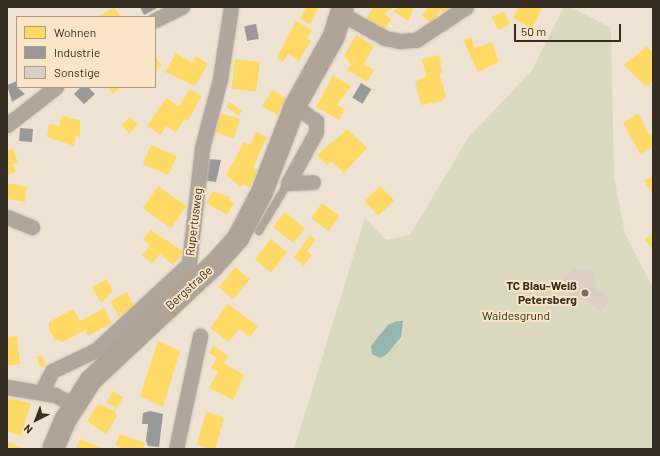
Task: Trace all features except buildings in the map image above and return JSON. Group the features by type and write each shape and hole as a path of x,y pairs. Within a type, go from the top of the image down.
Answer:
{"main road":[{"name":"Bergstraße","path":"53,449 74,405 106,364 214,266 238,238 262,192 295,106 324,56 342,11"}],"street":[{"path":"156,20 182,7"},
{"name":"Rupertusweg","path":"41,392 52,372 96,350 189,264 202,148 220,79 231,7"},
{"path":"342,11 385,38 416,40 466,7"},
{"path":"7,125 55,88"},
{"path":"288,183 316,132 316,121 295,106"},
{"path":"288,183 313,182"},
{"path":"7,217 32,226"},
{"path":"176,449 200,336"},
{"path":"7,387 41,392 74,405"}],"lane":[{"path":"259,231 288,183"}],"green space":[{"name":"Waidesgrund","path":"564,7 571,7 611,28 614,177 625,234 653,288 653,449 294,449 365,218 386,240 410,235 468,138 532,70"}],"water":[{"path":"397,321 403,321 401,337 387,354 380,358 372,354 371,346 388,325"}],"place":[{"name":"TC Blau-Weiß Petersberg","path":"585,293"}]}
